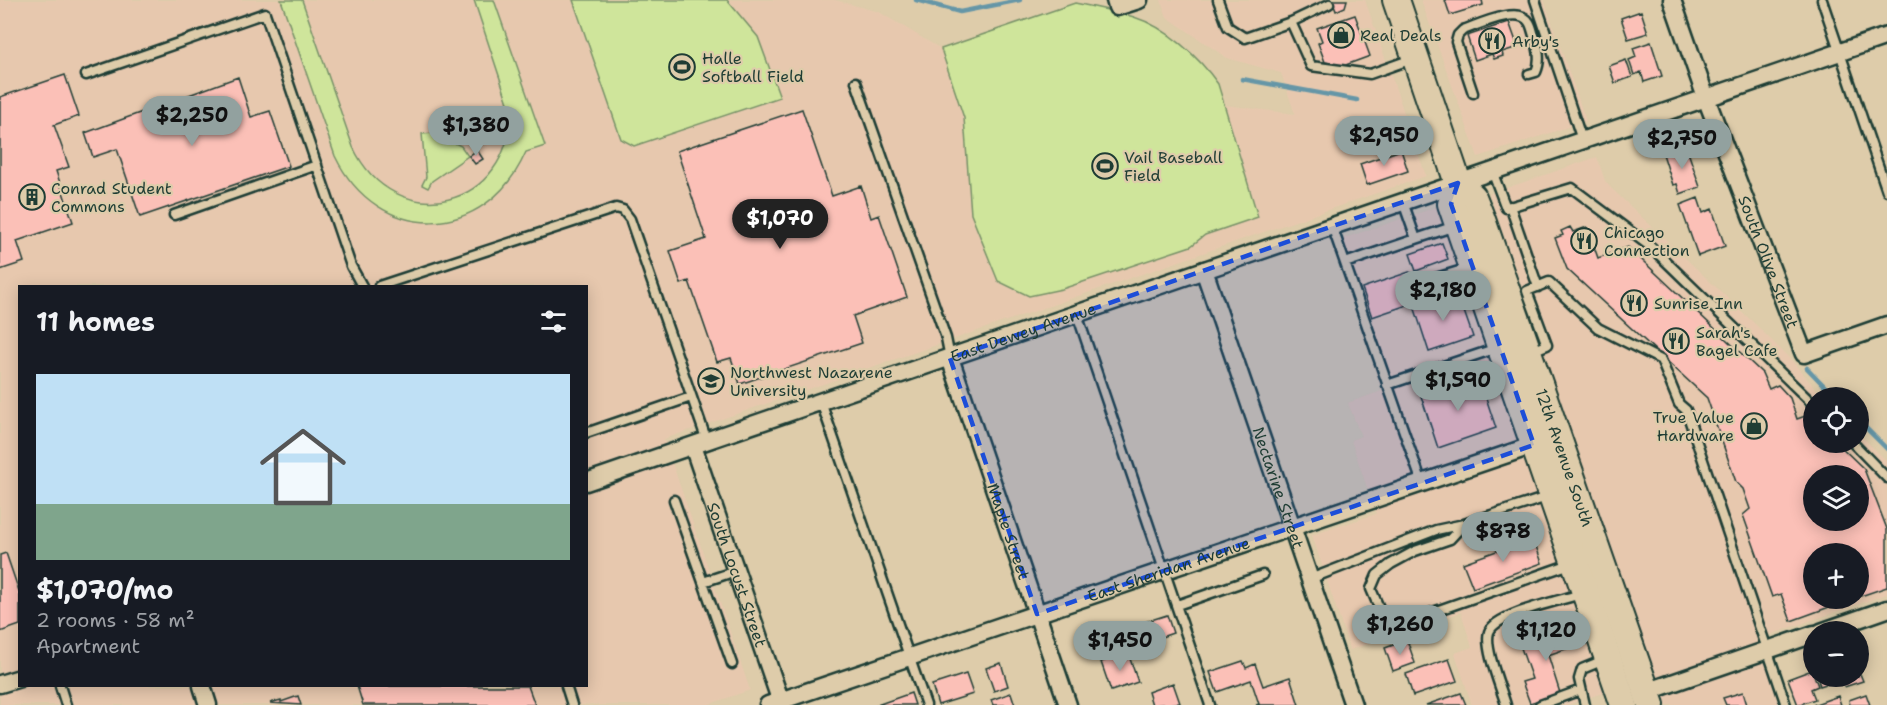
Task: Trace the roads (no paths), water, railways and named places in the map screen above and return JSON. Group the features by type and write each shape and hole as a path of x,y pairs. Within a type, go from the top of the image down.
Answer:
{"main road":[{"name":"12th Avenue South","path":"1396,0 1458,183 1473,197 1528,352 1551,496 1608,658 1631,702"},
{"name":"12th Avenue South","path":"1458,183 1451,204 1457,225 1500,347 1542,445"},
{"path":"1542,445 1547,457 1555,465 1594,578 1617,608 1631,702"}],"street":[{"path":"1116,3 1139,0"},
{"name":"South Olive Street","path":"1672,0 1706,98 1804,354 1887,325"},
{"name":"East Dewey Avenue","path":"588,481 1887,36"},
{"name":"Nectarine Street","path":"1204,270 1353,705"},
{"name":"Maple Street","path":"950,358 1068,705"},
{"name":"South Locust Street","path":"700,443 777,704"},
{"name":"East Sheridan Avenue","path":"777,704 1292,527 1542,445"},
{"path":"1853,621 1887,609"},
{"path":"1631,702 1803,638"},
{"path":"0,684 18,679"},
{"path":"202,687 208,705"}],"lane":[{"path":"1218,0 1228,27 1245,38 1291,22 1329,4"},
{"path":"1534,0 1582,140"},
{"path":"1822,0 1887,192"},
{"path":"86,75 265,13 351,266 361,285"},
{"path":"1473,93 1456,42 1463,30 1515,14 1529,20 1538,46 1539,65 1536,72 1529,75"},
{"path":"1291,22 1311,66 1370,74 1416,58"},
{"path":"1532,29 1543,26"},
{"path":"856,82 946,338 950,358"},
{"path":"174,215 316,165"},
{"path":"1492,171 1506,208 1572,188 1651,247 1803,394"},
{"path":"1403,202 1416,239"},
{"path":"1510,206 1538,287"},
{"path":"382,285 616,208 624,210 630,219 692,397 700,443"},
{"path":"1345,262 1457,225"},
{"path":"1332,226 1422,483"},
{"path":"1426,281 1473,267"},
{"path":"1528,352 1547,345 1527,291 1549,282 1598,328 1661,360 1679,404 1686,410 1769,649 1786,705"},
{"path":"1077,314 1210,705"},
{"path":"1388,386 1500,347"},
{"path":"588,432 692,397"},
{"path":"821,402 926,705"},
{"path":"1863,453 1887,478"},
{"path":"1310,579 1436,530 1464,524 1551,496"},
{"path":"674,500 732,664"},
{"path":"1464,524 1450,539 1415,551 1391,564 1377,575 1371,589 1383,617 1395,619 1419,616 1574,562"},
{"path":"703,582 736,571"},
{"path":"1177,605 1263,575"},
{"path":"1506,705 1489,649 1489,633 1506,617 1584,593"},
{"path":"1586,705 1579,680 1582,669 1608,658"},
{"path":"60,687 66,705"},
{"path":"566,687 572,705"},
{"path":"1540,705 1581,690"}],"waterway":[{"path":"916,0 960,12 1020,0"},
{"path":"1242,79 1357,100"},
{"path":"1807,368 1825,387"},
{"path":"1869,431 1887,449"}],"place":[{"name":"Real Deals","path":"1341,35"},
{"name":"Arby's","path":"1492,41"},
{"name":"Halle Softball Field","path":"682,67"},
{"name":"Vail Baseball Field","path":"1105,166"},
{"name":"Conrad Student Commons","path":"32,197"},
{"name":"Chicago Connection","path":"1584,241"},
{"name":"Sunrise Inn","path":"1634,303"},
{"name":"Sarah's Bagel Cafe","path":"1676,341"},
{"name":"Northwest Nazarene University","path":"711,381"},
{"name":"True Value Hardware","path":"1754,426"}]}
